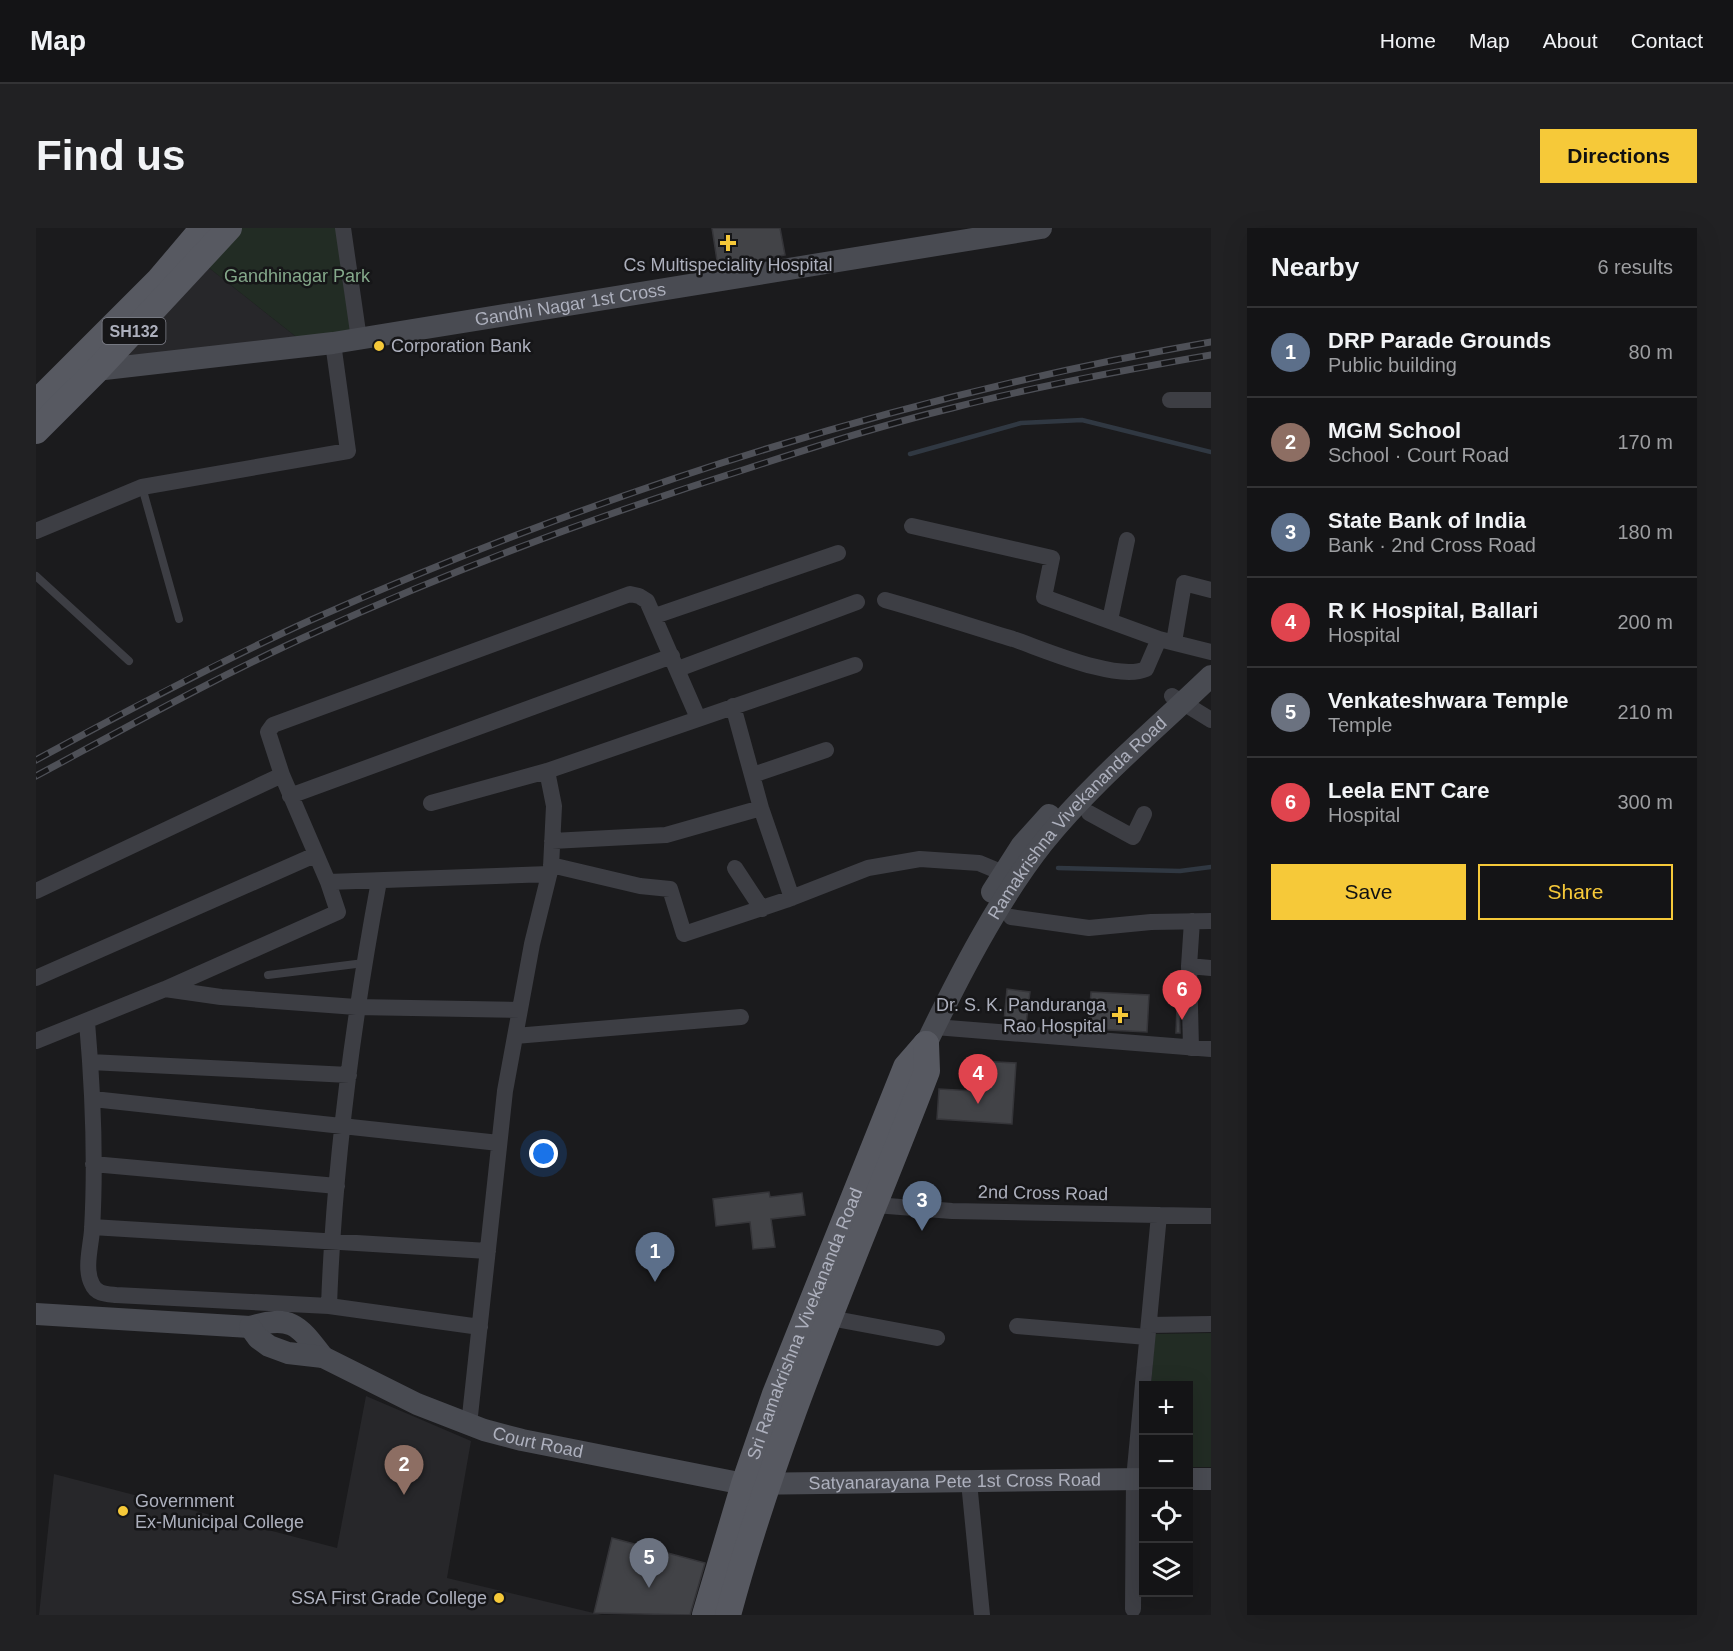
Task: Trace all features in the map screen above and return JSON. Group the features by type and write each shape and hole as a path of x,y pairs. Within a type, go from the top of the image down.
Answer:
{"main road":[{"name":"SH132","path":"36,403 159,280 203,228"},
{"name":"SH132","path":"36,431 97,370 229,228"},
{"name":"Sri Ramakrishna Vivekananda Road","path":"705,1615 755,1485 830,1318 876,1205 927,1071 930,1035"},
{"name":"Sri Ramakrishna Vivekananda Road","path":"728,1615 775,1394 906,1067 930,1035"}],"street":[{"path":"343,228 359,339"},
{"name":"Gandhi Nagar 1st Cross","path":"67,373 333,343 995,232 1041,228"},
{"path":"36,531 142,487 348,451 333,343"},
{"path":"1170,400 1211,400"},
{"path":"912,526 1052,558 1044,597 1166,640 1211,652"},
{"path":"1110,620 1127,540"},
{"path":"655,616 837,553"},
{"path":"885,600 1015,640 1062,658 1128,673 1146,669 1166,640 1184,583 1211,590"},
{"path":"36,1041 165,989 338,912 328,882 282,775 268,732 273,725 630,594 647,601 698,718"},
{"path":"290,796 857,602"},
{"path":"963,974 958,953 1003,873 1040,823 1211,660"},
{"path":"431,803 547,771 855,665"},
{"name":"Ramakrishna Vivekananda Road","path":"963,974 1017,880 1043,844 1076,806 1211,676"},
{"path":"1172,696 1206,708"},
{"path":"733,706 761,808 792,898"},
{"name":"Sri Ramakrishna Vivekananda Road","path":"930,1035 963,974 983,962 1053,853 1089,813 1206,708"},
{"path":"753,775 826,750"},
{"path":"469,1425 499,1143 515,1036 550,870 554,806 547,771"},
{"path":"36,891 282,775"},
{"path":"552,842 666,835 761,808"},
{"path":"1089,813 1133,837 1144,814"},
{"path":"36,978 315,855"},
{"path":"328,882 550,870 670,889 684,934 762,909 868,868 920,859 979,863 1003,873"},
{"path":"735,868 762,909"},
{"path":"329,1306 331,1241 356,1007 379,881"},
{"path":"1011,917 1089,928 1211,921"},
{"path":"1191,1048 1189,966 1192,921"},
{"path":"1189,966 1211,968"},
{"path":"165,989 220,997 356,1007 520,1010"},
{"path":"515,1036 741,1017"},
{"path":"87,1022 93,1099 92,1227 89,1272 92,1284 98,1292 116,1295 329,1306 354,1312 480,1327"},
{"path":"930,1035 1211,1049"},
{"path":"90,1062 348,1075"},
{"path":"93,1099 499,1143"},
{"path":"93,1164 337,1186"},
{"name":"2nd Cross Road","path":"876,1205 952,1211 1211,1216"},
{"path":"1142,1435 1148,1331 1159,1215"},
{"path":"92,1227 488,1251"},
{"name":"Court Road","path":"36,1314 250,1327 271,1322 294,1325 303,1330 323,1357 417,1404 469,1425 522,1440 755,1485"},
{"path":"830,1318 938,1338"},
{"path":"1017,1326 1148,1331 1211,1324"},
{"path":"1133,1609 1139,1479"},
{"name":"Satyanarayana Pete 1st Cross Road","path":"755,1485 1139,1479"},
{"path":"1193,1479 1211,1479"},
{"path":"969,1482 982,1615"}],"lane":[{"path":"142,487 179,619"},
{"path":"36,576 129,661"},
{"path":"268,975 364,963"}],"shaded area":[{"path":"208,267 304,343 121,361"},
{"name":"Government Ex-Municipal College","path":"366,1396 471,1441 447,1578 602,1615 39,1615 54,1474 337,1548"}],"green space":[{"name":"Gandhinagar Park","path":"240,228 337,228 355,337 304,343 208,267"},
{"path":"1211,1333 1211,1467 1193,1467 1193,1381 1151,1381 1155,1334"}],"building":[{"path":"712,228 780,228 785,255 718,267"},
{"path":"1007,989 1030,992 1026,1024 1004,1021"},
{"path":"1091,992 1149,995 1147,1032 1088,1029"},
{"path":"1177,1005 1179,1005 1180,1033 1176,1033"},
{"path":"977,1061 1016,1063 1012,1124 937,1119 939,1089 975,1091"},
{"path":"769,1192 770,1197 802,1193 805,1215 771,1219 775,1247 753,1249 750,1222 716,1226 713,1199"},
{"path":"612,1538 705,1563 690,1615 594,1613"}],"waterway":[{"path":"910,454 1021,423 1082,420 1211,452"},
{"path":"1058,868 1180,871 1211,867"}],"railway":[{"path":"36,760 172,687 311,620 529,530 640,490 752,453 980,390 1095,364 1211,342"},
{"path":"36,776 175,701 280,648 475,564 583,524 797,453 926,415 1048,386 1211,355"}],"place":[{"name":"Cs Multispeciality Hospital","path":"728,243"},
{"name":"Corporation Bank","path":"379,346"},
{"name":"Dr. S. K. Panduranga Rao Hospital","path":"1120,1015"},
{"name":"Leela ENT Care","path":"1182,1020"},
{"name":"R K Hospital, Ballari","path":"978,1104"},
{"name":"State Bank of India","path":"922,1231"},
{"name":"DRP Parade Grounds","path":"655,1282"},
{"name":"MGM School","path":"404,1495"},
{"name":"Government Ex-Municipal College","path":"123,1511"},
{"name":"Venkateshwara Temple","path":"649,1588"},
{"name":"SSA First Grade College","path":"499,1598"}]}
